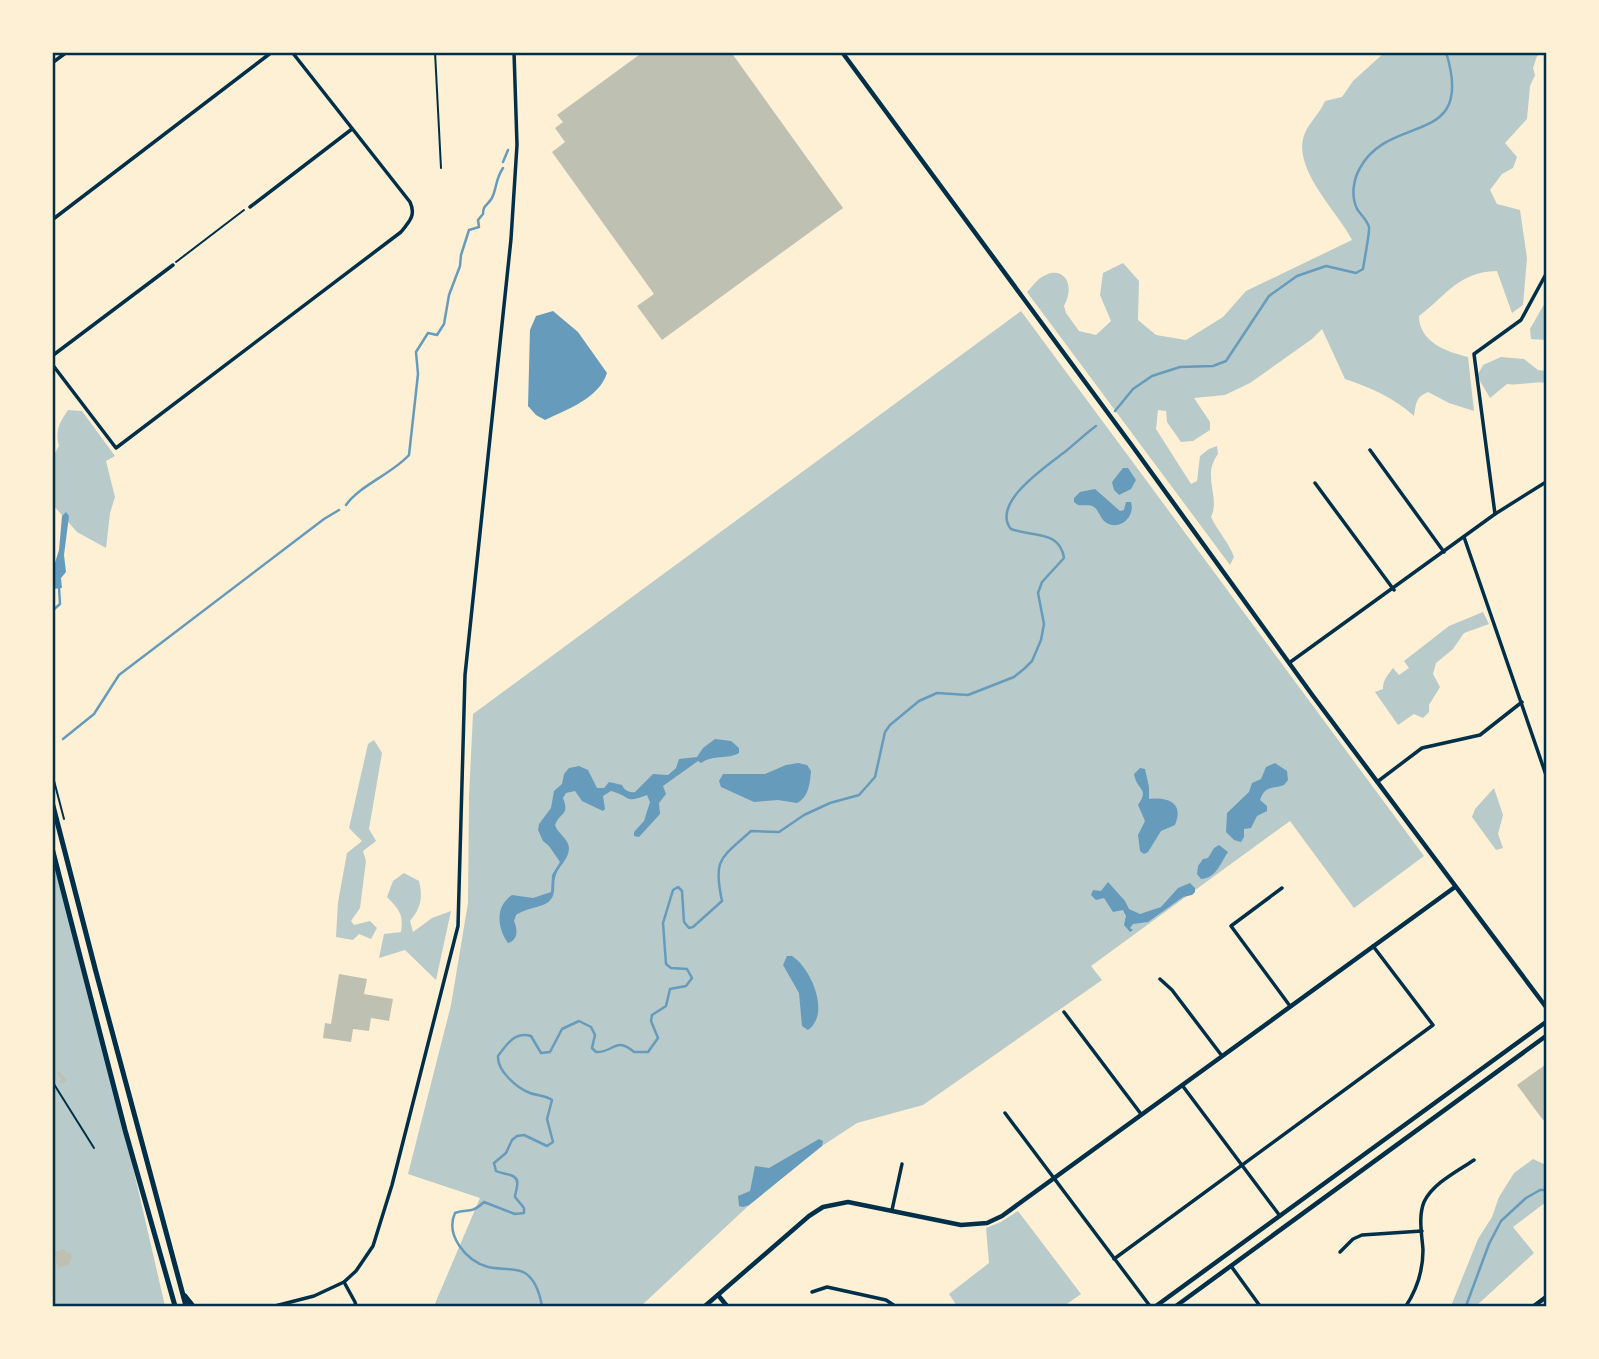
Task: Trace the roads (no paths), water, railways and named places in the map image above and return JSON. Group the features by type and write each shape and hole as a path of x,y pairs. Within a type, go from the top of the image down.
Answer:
{"main road":[{"path":"842,52 1289,663 1546,1007"},
{"path":"52,802 186,1307"},
{"path":"52,848 125,1130 175,1307"},
{"path":"705,1307 809,1216 823,1207 848,1202 961,1226 978,1225 1002,1216 1455,887"},
{"path":"1156,1307 1546,1022"},
{"path":"1176,1307 1546,1036"},
{"path":"183,1294 193,1307"},
{"path":"718,1295 727,1307"},
{"path":"1534,1307 1546,1297"}],"street":[{"path":"52,64 67,52"},
{"path":"52,220 272,52"},
{"path":"52,365 116,448 401,232 413,216 414,210 410,202 292,52"},
{"path":"275,1307 314,1296 344,1282 356,1271 373,1247 392,1185 458,926 465,675 512,239 517,145 514,52"},
{"path":"250,207 352,129"},
{"path":"52,356 173,265"},
{"path":"1495,514 1474,354 1521,320 1546,275"},
{"path":"1370,450 1444,552"},
{"path":"1289,663 1394,590 1495,514 1546,482"},
{"path":"1315,484 1394,590"},
{"path":"1464,537 1546,775"},
{"path":"1377,782 1422,748 1480,734 1522,702"},
{"path":"1282,888 1231,926 1290,1006"},
{"path":"1114,1259 1433,1025 1373,946"},
{"path":"1160,979 1172,990 1222,1056"},
{"path":"1064,1012 1141,1114"},
{"path":"1182,1084 1280,1216"},
{"path":"1005,1113 1150,1307"},
{"path":"1406,1307 1420,1277 1423,1250 1422,1210 1429,1194 1474,1160"},
{"path":"892,1210 902,1164"},
{"path":"1340,1252 1353,1238 1422,1231"},
{"path":"1231,1266 1260,1307"},
{"path":"344,1282 356,1307"},
{"path":"812,1292 827,1287 886,1300 895,1307"}],"lane":[{"path":"435,52 441,168"}],"water":[{"path":"553,311 578,332 607,373 603,382 590,396 545,420 528,406 530,330 536,316"},
{"path":"1123,468 1128,468 1136,480 1131,489 1119,495 1112,482"},
{"path":"1095,489 1120,511 1124,510 1126,502 1131,502 1131,513 1125,522 1109,524 1094,507 1074,502 1080,492"},
{"path":"66,512 69,516 64,555 66,572 61,578 62,588 53,589 53,569 59,550 62,516"},
{"path":"715,739 731,741 739,748 739,753 701,763 698,761 663,786 666,794 659,803 660,814 639,837 634,836 634,832 644,821 650,802 647,795 631,799 611,791 603,796 603,811 582,801 575,791 566,793 563,798 565,811 555,825 569,848 556,874 553,894 547,903 516,915 516,934 514,940 508,943 499,918 506,900 512,895 533,898 551,892 552,875 560,862 543,841 538,830 539,824 551,808 554,791 562,784 564,774 569,768 579,766 588,770 597,788 604,788 609,782 635,792 653,774 668,775 676,768 679,759 697,757 703,748"},
{"path":"798,763 807,765 811,771 806,793 797,803 778,800 754,802 721,787 719,781 723,774 765,774"},
{"path":"1275,763 1287,771 1288,780 1284,785 1264,792 1260,800 1267,806 1267,811 1257,816 1251,828 1244,829 1241,842 1234,840 1226,832 1227,813 1249,792 1252,783 1261,779 1266,767"},
{"path":"1140,768 1145,769 1149,799 1167,800 1176,806 1178,811 1175,825 1161,831 1144,854 1140,851 1138,835 1145,821 1138,805 1143,792 1134,774"},
{"path":"1219,845 1228,852 1214,873 1201,879 1197,874 1198,866"},
{"path":"1108,882 1129,909 1140,914 1161,907 1178,888 1190,883 1195,892 1183,897 1148,922 1133,924 1130,928 1133,930 1130,932 1124,925 1126,916 1123,910 1113,912 1104,898 1096,900 1091,895 1093,890 1101,891"},
{"path":"787,956 792,956 806,970 816,992 818,1013 815,1023 808,1030 802,1026 799,993 783,965"},
{"path":"819,1139 823,1141 822,1146 749,1205 739,1206 738,1196 750,1191 755,1166 769,1168"}],"waterway":[{"path":"1115,411 1133,389 1152,376 1180,367 1213,366 1226,361 1269,296 1297,276 1326,266 1356,273 1363,269 1369,227 1357,209 1354,183 1360,168 1374,151 1390,140 1440,117 1449,103 1452,83 1446,52"},
{"path":"503,162 508,150"},
{"path":"346,505 359,491 409,455 418,374 416,352 428,333 437,335 444,324 449,295 469,230 479,227 478,220 492,198 503,168"},
{"path":"542,1306 537,1288 529,1276 517,1270 480,1264 465,1253 453,1230 455,1213 472,1210 484,1202 515,1214 524,1213 524,1208 515,1197 516,1179 496,1171 494,1163 506,1153 517,1136 524,1135 547,1146 553,1142 547,1119 552,1100 530,1093 514,1083 504,1073 498,1056 520,1035 531,1036 541,1053 550,1052 562,1029 579,1021 591,1027 595,1035 592,1048 596,1052 618,1045 628,1047 634,1052 648,1052 658,1038 651,1021 652,1015 666,1006 670,989 686,986 692,978 687,969 671,968 666,964 663,923 673,890 678,887 682,891 684,922 689,928 693,927 722,901 719,868 726,854 751,831 779,832 804,815 830,803 859,795 875,777 885,732 919,701 937,693 968,695 1014,677 1032,661 1044,624 1038,593 1042,582 1064,558 1057,543 1051,539 1011,529 1007,519 1008,508 1014,497 1035,475 1096,426"},
{"path":"63,739 94,714 119,675 339,510"},
{"path":"52,611 60,604 59,587"},
{"path":"1466,1306 1489,1244 1501,1221 1526,1198 1540,1190 1546,1190"}]}
